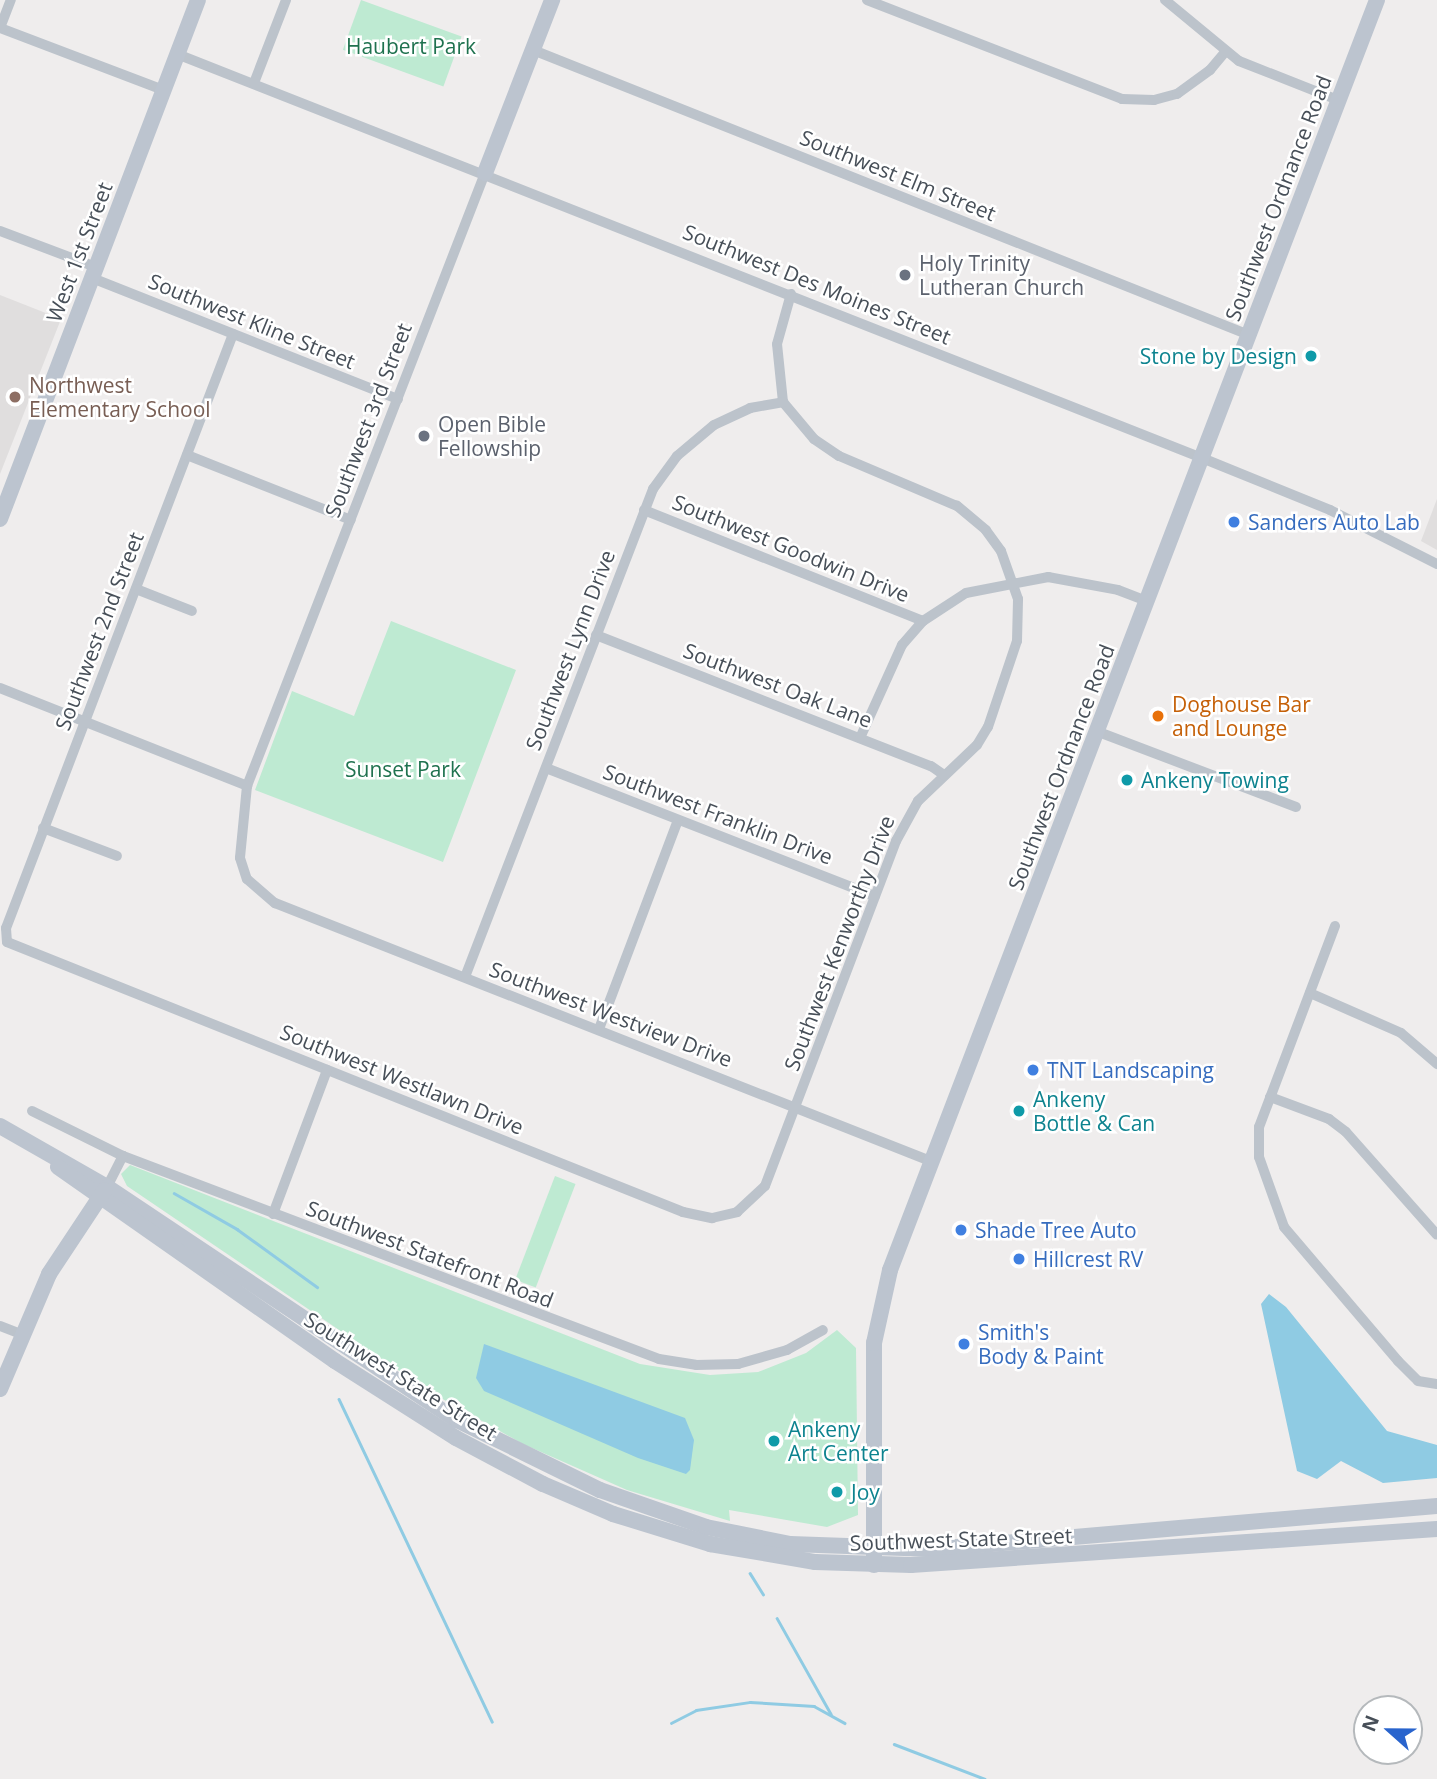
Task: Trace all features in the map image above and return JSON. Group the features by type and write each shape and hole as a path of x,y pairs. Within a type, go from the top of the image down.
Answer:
{"main road":[{"name":"West 1st Street","path":"0,519 198,0"},
{"name":"Southwest 3rd Street","path":"485,173 552,0"},
{"name":"Southwest Ordnance Road","path":"874,1558 873,1368 877,1318 890,1270 1377,0"},
{"name":"Southwest State Street","path":"0,1126 415,1395 525,1457 624,1500 706,1527 874,1558 1112,1555 1437,1529"},
{"path":"0,1389 21,1334 49,1274 103,1193"},
{"name":"Southwest State Street","path":"874,1558 944,1548 1437,1506"}],"street":[{"path":"11,0 0,28 163,90"},
{"path":"254,83 286,0"},
{"path":"867,0 1122,99 1154,100 1177,94 1210,70 1225,52"},
{"path":"1165,0 1225,52 1250,67 1338,100"},
{"name":"Southwest Elm Street","path":"533,50 1249,335"},
{"name":"Southwest Des Moines Street","path":"177,54 485,173 1202,458 1330,510 1437,564"},
{"name":"Southwest 3rd Street","path":"275,903 256,892 240,858 247,786 485,173"},
{"name":"Southwest Kline Street","path":"0,230 233,334 398,399"},
{"path":"783,402 778,344 791,294"},
{"name":"Southwest 2nd Street","path":"7,942 6,928 43,828 233,334"},
{"name":"Southwest Lynn Drive","path":"465,977 644,510 664,472 691,441 732,415 783,402"},
{"name":"Southwest Kenworthy Drive","path":"770,1174 908,817 944,775 977,745 988,727 1012,660 1019,621 1013,581 1001,551 968,513 839,456 814,439 783,402"},
{"path":"187,455 351,520"},
{"name":"Southwest Goodwin Drive","path":"644,510 923,621"},
{"path":"860,738 893,659 923,621 966,593 1013,581 1069,579 1147,601"},
{"path":"136,589 192,611"},
{"name":"Southwest Oak Lane","path":"596,635 860,738 944,775"},
{"path":"0,688 247,786"},
{"path":"1096,731 1296,807"},
{"name":"Southwest Franklin Drive","path":"546,768 875,897"},
{"path":"599,1029 678,820"},
{"path":"43,828 117,856"},
{"name":"Southwest Westview Drive","path":"275,903 933,1161"},
{"path":"1335,926 1270,1097 1257,1139 1267,1182 1284,1227 1398,1361 1418,1381 1437,1384"},
{"name":"Southwest Westlawn Drive","path":"7,942 699,1217 737,1212 757,1196 770,1174"},
{"path":"1310,993 1401,1033 1437,1064"},
{"path":"273,1214 327,1070"},
{"path":"1270,1097 1329,1119 1346,1132 1437,1235"},
{"name":"Southwest Statefront Road","path":"32,1111 123,1156 659,1359 696,1365 738,1364 787,1350 823,1331"},
{"path":"103,1193 123,1156"},
{"path":"0,1326 21,1334"}],"shaded area":[{"name":"Northwest Elementary School","path":"0,295 61,319 0,474"},
{"path":"1437,499 1437,550 1421,541"}],"green space":[{"name":"Haubert Park","path":"361,0 462,37 443,86 343,50"},
{"name":"Sunset Park","path":"391,621 516,670 443,862 255,790 292,691 354,716"},
{"path":"130,1165 640,1364 710,1375 758,1372 806,1353 837,1330 856,1348 858,1515 827,1527 729,1510 730,1521 627,1490 523,1444 432,1393 127,1186 121,1174"},
{"path":"555,1176 576,1184 536,1288 515,1280"}],"water":[{"path":"1269,1294 1286,1307 1387,1431 1437,1445 1437,1478 1383,1483 1341,1461 1317,1479 1297,1471 1261,1304"},
{"path":"484,1344 685,1418 694,1440 690,1470 686,1474 638,1458 484,1391 476,1378"}],"waterway":[{"path":"174,1193 237,1229 317,1287"},
{"path":"339,1399 492,1721"},
{"path":"750,1573 763,1594"},
{"path":"777,1618 831,1714"},
{"path":"671,1723 696,1710 750,1702 814,1706 845,1723"},
{"path":"894,1744 985,1779"}],"place":[{"name":"Holy Trinity Lutheran Church","path":"905,275"},
{"name":"Stone by Design","path":"1311,356"},
{"name":"Northwest Elementary School","path":"15,397"},
{"name":"Open Bible Fellowship","path":"424,436"},
{"name":"Sanders Auto Lab","path":"1234,522"},
{"name":"Doghouse Bar and Lounge","path":"1158,716"},
{"name":"Ankeny Towing","path":"1127,780"},
{"name":"TNT Landscaping","path":"1033,1070"},
{"name":"Ankeny Bottle & Can","path":"1019,1111"},
{"name":"Shade Tree Auto","path":"961,1230"},
{"name":"Hillcrest RV","path":"1019,1259"},
{"name":"Smith's Body & Paint","path":"964,1344"},
{"name":"Ankeny Art Center","path":"774,1441"},
{"name":"Joy","path":"837,1492"}]}
